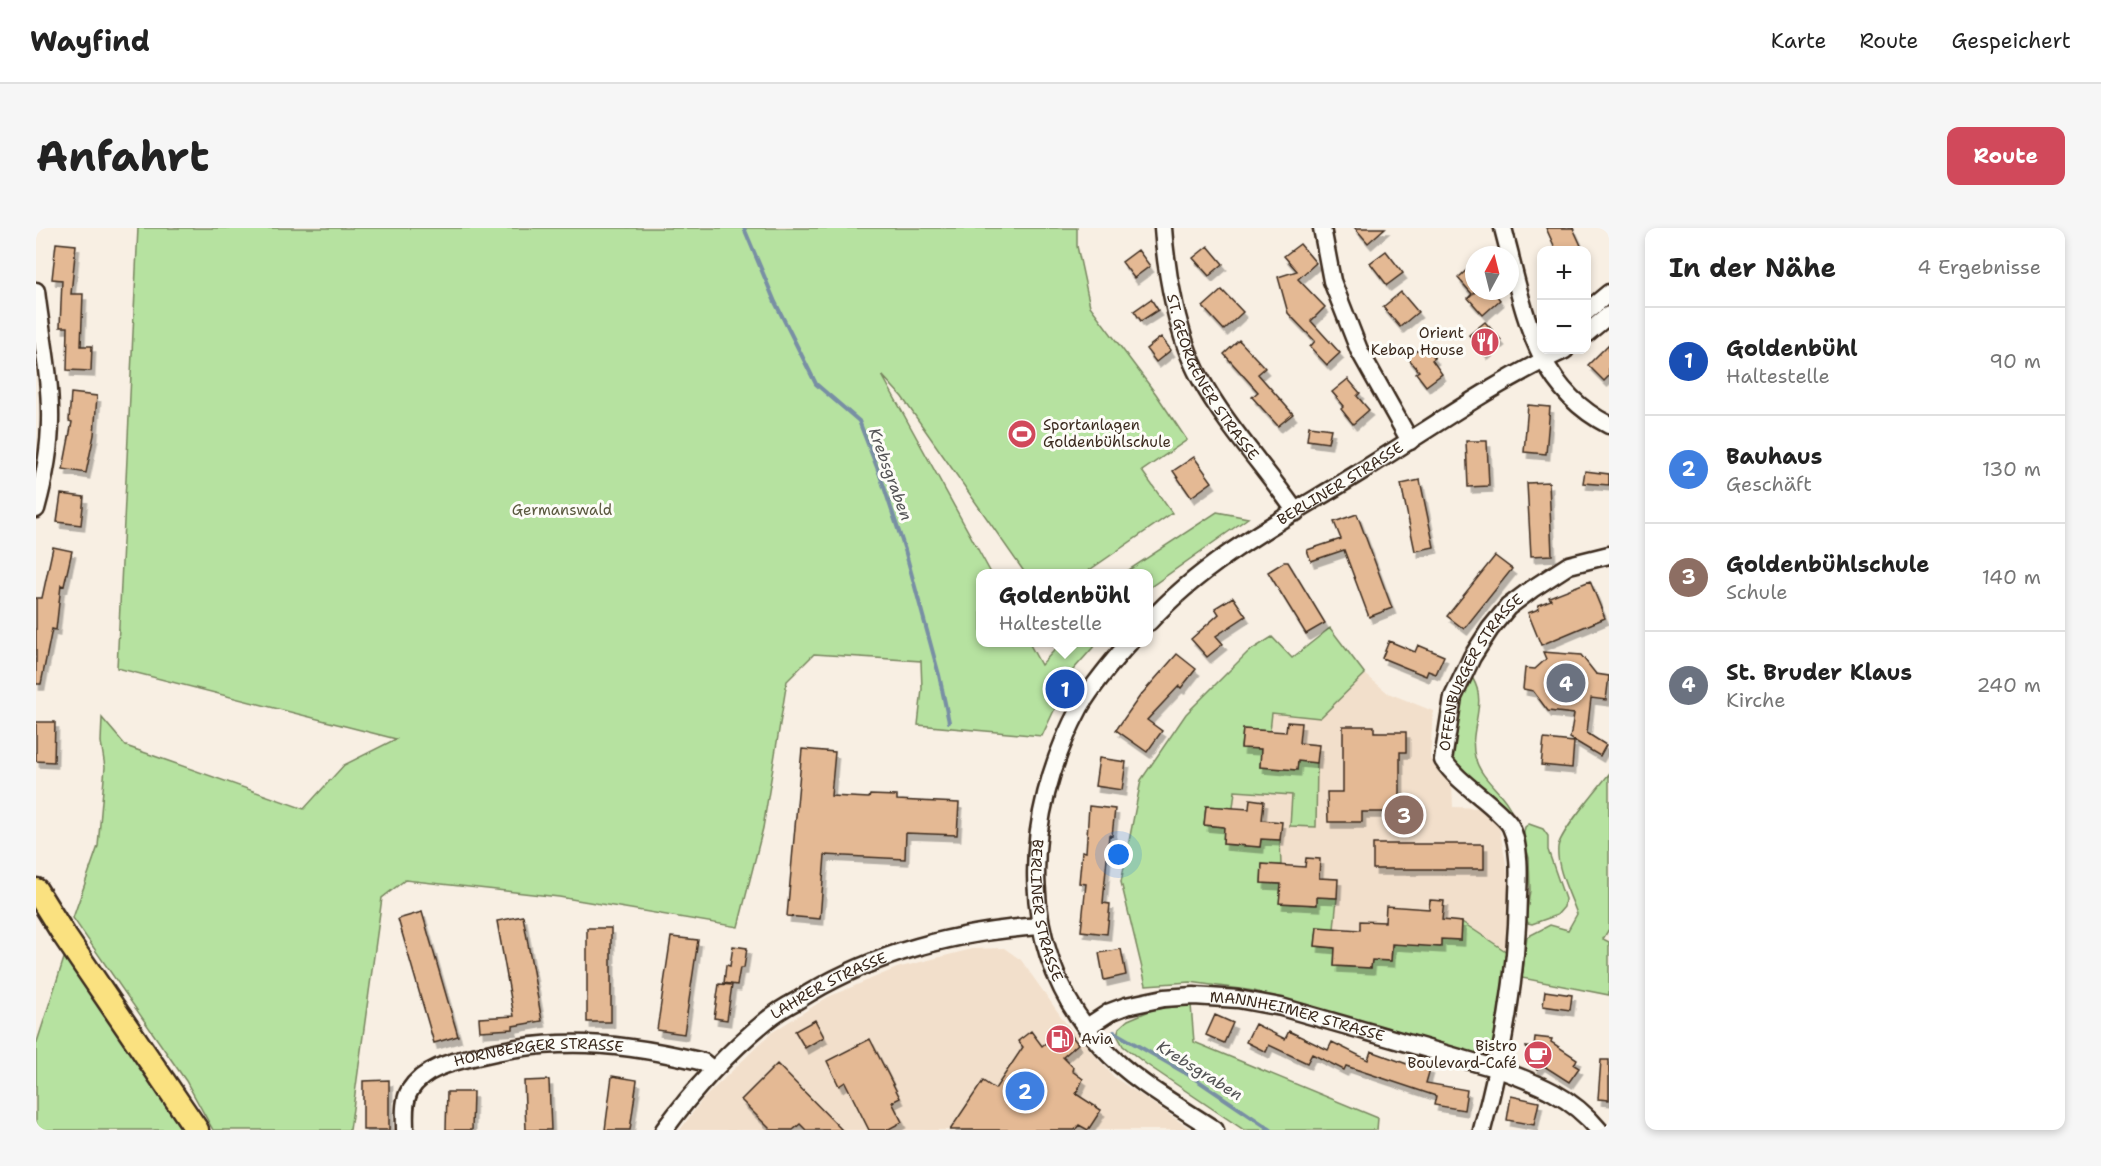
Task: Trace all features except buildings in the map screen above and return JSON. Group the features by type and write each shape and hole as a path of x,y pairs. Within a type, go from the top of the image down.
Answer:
{"main road":[{"path":"36,890 64,935 197,1130"}],"street":[{"name":"ST. GEORGENER STRASSE","path":"1163,228 1172,290 1185,341 1199,377 1234,430 1296,512"},
{"path":"1322,228 1332,281 1359,350 1410,441"},
{"path":"1503,228 1508,246"},
{"path":"36,291 48,380 50,419 49,450 36,509"},
{"path":"1519,291 1526,319 1570,397 1609,425"},
{"path":"1591,309 1609,293"},
{"path":"1591,331 1609,315"},
{"name":"BERLINER STRASSE","path":"1153,618 1167,602 1216,562 1546,355"},
{"name":"OFFENBURGER STRASSE","path":"1498,1069 1509,1008 1517,933 1519,871 1510,826 1483,797 1451,773 1443,760 1453,697 1472,657 1508,607 1569,565 1609,555"},
{"name":"BERLINER STRASSE","path":"1126,647 1081,705 1061,746 1046,789 1038,834 1035,889 1040,926 1059,981 1087,1027 1105,1050 1138,1079 1215,1130"},
{"name":"LAHRER STRASSE","path":"664,1130 713,1070 768,1018 825,982 868,962 913,948 1008,929 1040,926"},
{"name":"MANNHEIMER STRASSE","path":"1087,1027 1110,1012 1164,998 1194,996 1238,999 1281,1007 1498,1069 1531,1081 1561,1096 1584,1112 1599,1130"},
{"name":"HORNBERGER STRASSE","path":"405,1130 405,1104 410,1090 425,1073 453,1061 503,1050 561,1044 618,1048 695,1060 703,1062 713,1070"},
{"path":"1482,1130 1498,1069"}],"shaded area":[{"path":"1365,674 1388,693 1433,711 1430,758 1440,774 1452,784 1453,807 1483,808 1498,821 1509,879 1507,952 1463,922 1461,940 1441,947 1393,943 1391,961 1371,968 1334,966 1315,946 1317,905 1279,903 1261,883 1260,847 1223,844 1204,825 1206,806 1234,791 1293,795 1297,770 1260,767 1241,748 1243,729 1271,713 1320,717"},
{"path":"1004,948 1021,960 1065,1022 1114,1077 1192,1130 680,1130 702,1100 771,1033 828,997 897,968 972,949"}],"green space":[{"name":"Germanswald","path":"138,228 1077,228 1077,246 1090,306 1156,394 1187,440 1142,471 1172,513 1091,569 1022,569 902,397 882,375 989,569 976,569 976,647 1031,647 1041,665 1057,647 1093,647 1073,670 1042,736 918,725 922,689 921,661 814,654 787,681 763,828 738,927 559,897 405,880 382,898 350,1130 213,1130 186,1081 73,918 98,846 105,767 101,742 102,718 126,746 304,809 344,765 396,739 117,668"},
{"path":"1217,512 1248,518 1153,585 1153,569 1130,569"},
{"path":"1330,628 1365,674 1320,718 1272,713 1270,731 1243,729 1241,747 1261,749 1260,767 1297,770 1298,761 1317,763 1316,827 1290,826 1292,795 1235,791 1233,808 1206,806 1204,825 1224,827 1223,844 1260,847 1261,839 1280,840 1281,865 1262,864 1261,883 1281,884 1280,903 1316,905 1317,897 1337,898 1334,929 1317,927 1315,946 1335,948 1334,966 1371,968 1372,960 1391,961 1393,943 1440,947 1441,939 1461,940 1462,922 1507,952 1493,1051 1482,1055 1254,991 1190,982 1146,985 1121,882 1141,780 1186,714 1248,652 1272,637 1292,658"},
{"path":"1466,677 1473,679 1479,698 1474,737 1478,766 1511,811 1506,812 1454,766 1448,746"},
{"path":"1609,774 1609,929 1603,939 1609,942 1609,995 1522,978 1527,937 1550,925 1568,930 1577,914 1561,873 1558,847 1565,831"},
{"path":"1529,824 1543,829 1548,836 1548,850 1565,899 1564,907 1557,915 1532,924 1528,923 1526,918 1530,890 1529,858 1523,836 1525,827"},
{"path":"67,949 186,1130 36,1130 36,1045"},
{"path":"1191,1005 1194,1042 1378,1118 1377,1130 1244,1130 1146,1064 1123,1046 1117,1035 1119,1028 1128,1020 1154,1009"}],"waterway":[{"name":"Krebsgraben","path":"744,228 775,302 816,384 859,421 905,550 939,675 949,722"},
{"name":"Krebsgraben","path":"1114,1032 1194,1078 1271,1130"}],"place":[{"name":"Orient Kebap House","path":"1485,342"},
{"name":"Sportanlagen Goldenbühlschule","path":"1022,434"},
{"name":"St. Bruder Klaus","path":"1566,683"},
{"name":"Goldenbühl","path":"1065,689"},
{"name":"Goldenbühlschule","path":"1404,815"},
{"name":"Avia","path":"1060,1039"},
{"name":"Bistro Boulevard-Café","path":"1538,1055"},
{"name":"Bauhaus","path":"1025,1091"}]}
